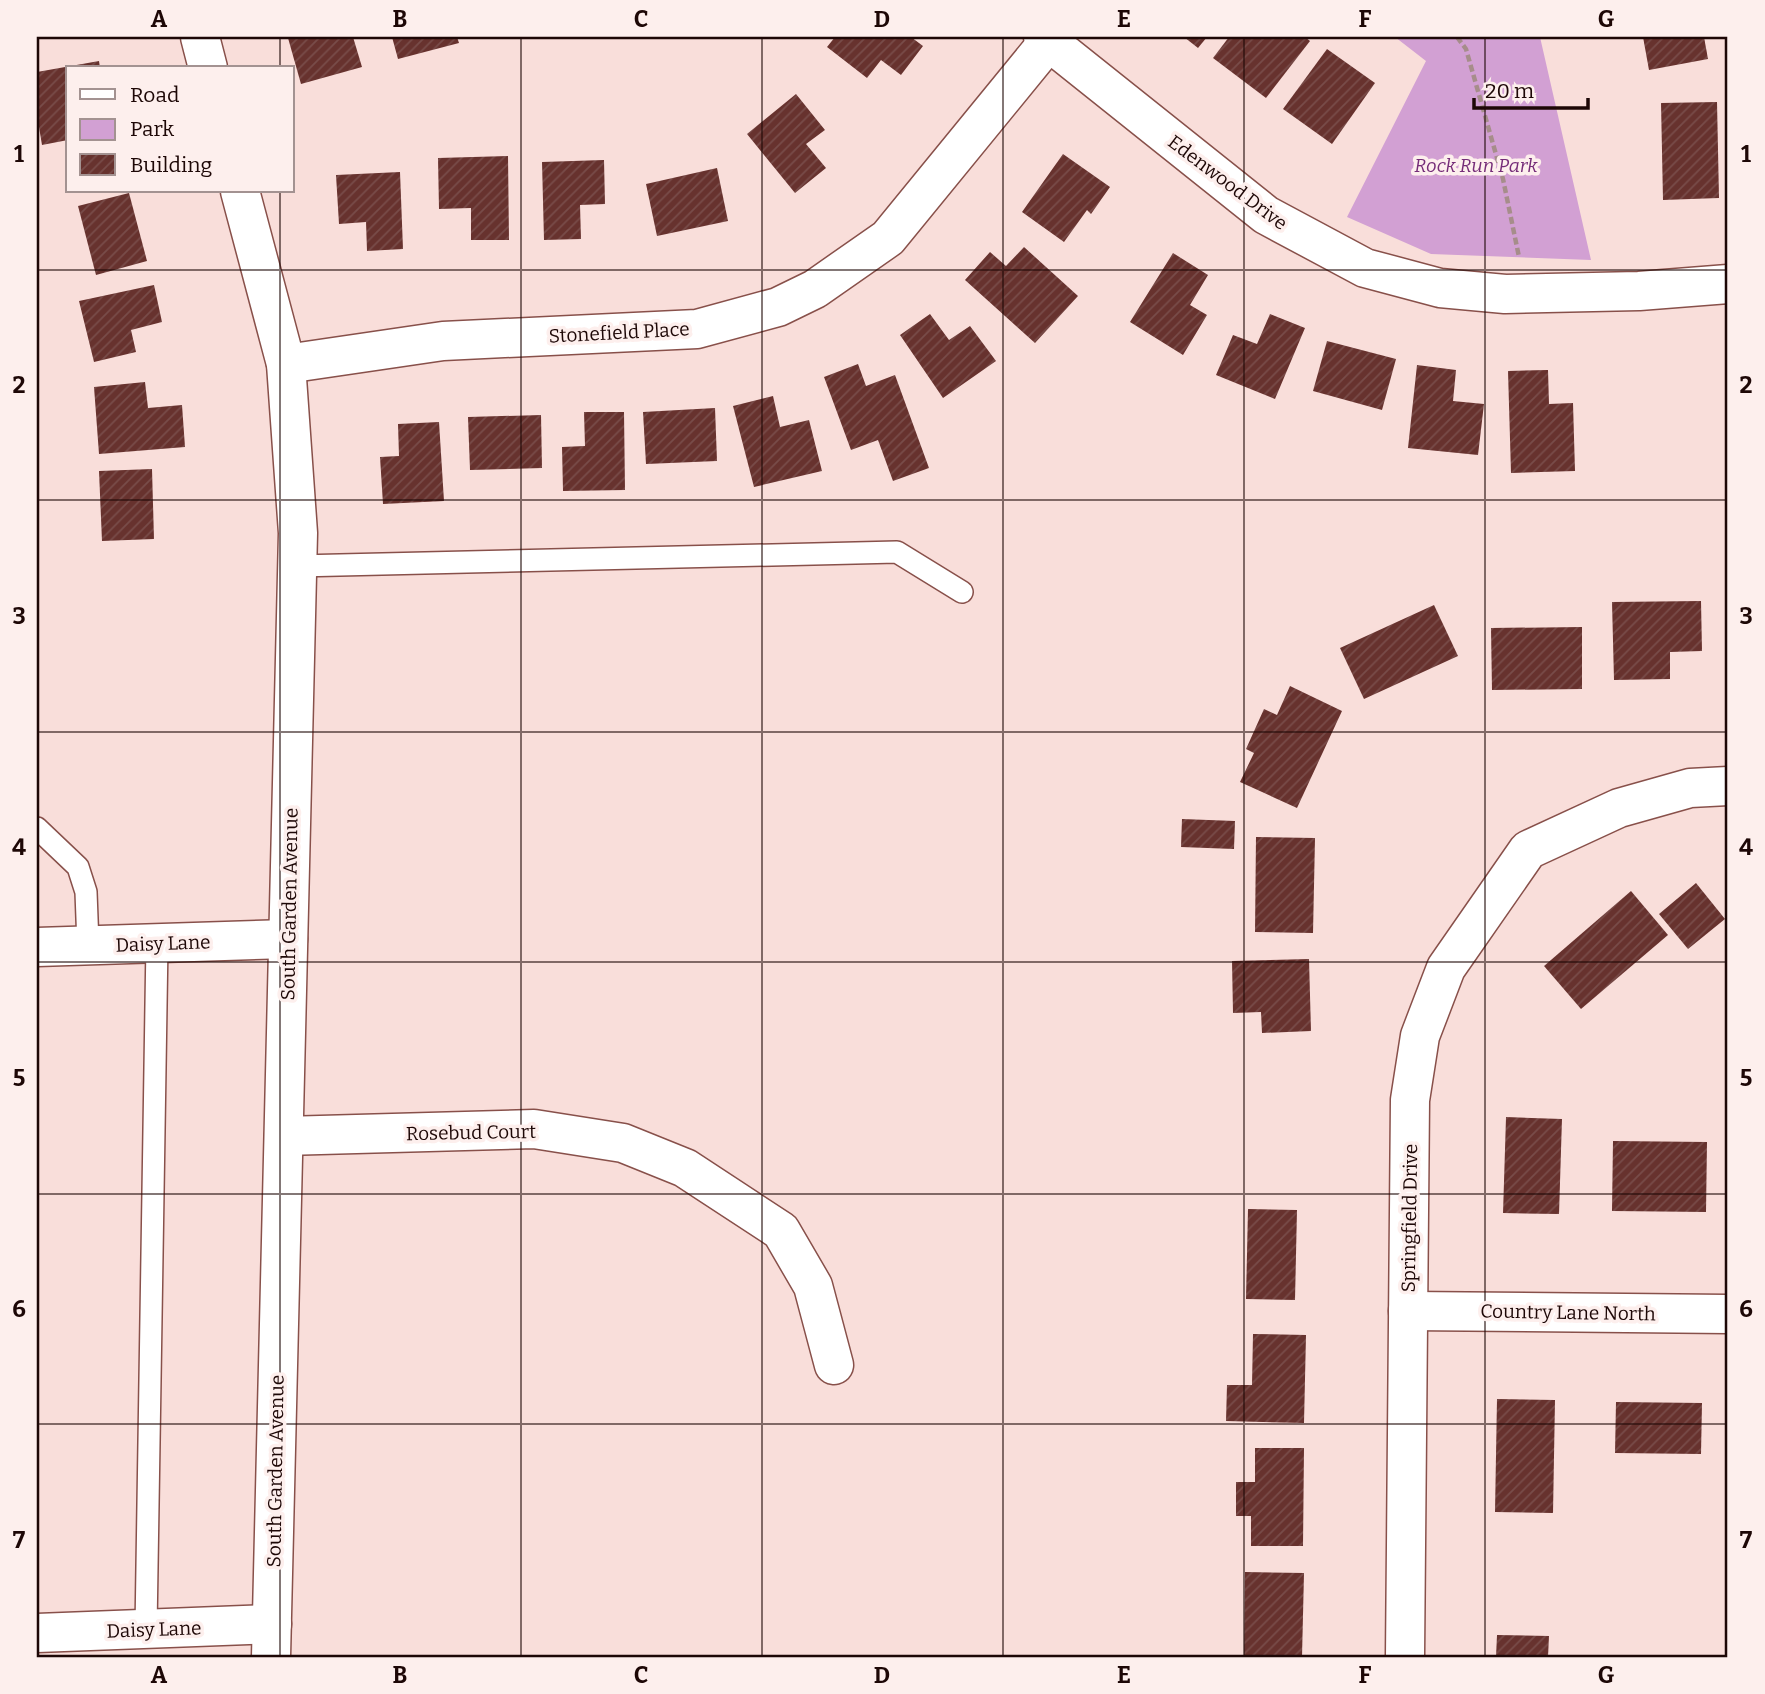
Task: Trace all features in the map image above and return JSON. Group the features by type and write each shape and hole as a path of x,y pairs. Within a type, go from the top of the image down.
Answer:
{"street":[{"path":"200,37 207,66"},
{"name":"Edenwood Drive","path":"1046,39 1283,227 1364,268 1440,288 1525,293 1639,291 1728,284"},
{"name":"Stonefield Place","path":"286,364 443,341 697,329 778,307 815,289 888,238 1046,39"},
{"name":"South Garden Avenue","path":"240,192 286,364 293,438 297,565 271,1641"},
{"name":"Springfield Drive","path":"1405,1657 1410,1100 1420,1036 1446,968 1528,850 1619,808 1690,788 1728,786"},
{"name":"Daisy Lane","path":"37,947 288,939"},
{"name":"Rosebud Court","path":"284,1136 534,1129 623,1143 685,1168 781,1231 813,1286 834,1366"},
{"name":"Country Lane North","path":"1408,1311 1728,1314"},
{"name":"Daisy Lane","path":"37,1633 146,1629 271,1641"}],"lane":[{"path":"297,565 897,552 962,592"},
{"path":"37,828 78,867 86,892 88,945"},
{"path":"146,1629 157,943"}],"path":[{"path":"1457,37 1466,49 1503,178 1525,293"}],"green space":[{"name":"Rock Run Park","path":"1395,37 1540,37 1591,260 1431,254 1347,217 1426,61"}],"building":[{"path":"353,37 362,67 301,84 288,38"},
{"path":"392,37 457,37 459,43 398,59"},
{"path":"835,37 911,37 923,46 901,75 881,60 867,78 827,47"},
{"path":"1184,37 1207,37 1198,48"},
{"path":"1229,37 1305,37 1310,41 1266,98 1213,58"},
{"path":"1643,37 1704,37 1708,59 1649,70"},
{"path":"1327,49 1375,83 1332,144 1283,109"},
{"path":"99,61 100,66 71,66"},
{"path":"66,67 66,140 42,145 37,115 37,72"},
{"path":"796,94 825,130 806,144 826,168 795,193 747,134"},
{"path":"1717,102 1719,198 1663,200 1661,103"},
{"path":"1063,154 1110,187 1091,214 1087,210 1064,242 1022,212"},
{"path":"508,156 509,240 471,240 471,208 439,209 438,158"},
{"path":"604,160 605,204 580,205 581,239 544,240 542,162"},
{"path":"717,168 728,221 657,236 646,184"},
{"path":"400,172 403,249 367,251 366,222 339,224 336,175"},
{"path":"129,193 147,261 96,275 78,206"},
{"path":"1024,247 1078,296 1035,343 965,280 990,252 1006,266"},
{"path":"1173,253 1208,275 1190,305 1207,315 1183,355 1130,322"},
{"path":"154,285 162,322 131,330 136,352 94,362 79,301"},
{"path":"930,314 949,340 970,326 996,361 943,398 900,335"},
{"path":"1270,314 1305,328 1275,399 1216,375 1233,335 1257,344"},
{"path":"1327,341 1396,359 1382,410 1313,391"},
{"path":"858,364 866,386 895,375 929,468 893,481 878,440 851,450 824,377"},
{"path":"1417,365 1456,370 1453,401 1484,404 1478,455 1408,448"},
{"path":"1548,370 1549,404 1573,403 1575,471 1511,473 1508,371"},
{"path":"145,382 148,408 182,405 185,447 99,454 94,387"},
{"path":"773,396 780,427 809,420 822,471 754,487 733,406"},
{"path":"715,408 717,461 646,464 643,412"},
{"path":"584,412 624,412 625,490 563,491 562,447 585,446"},
{"path":"541,415 542,468 470,470 468,417"},
{"path":"439,422 444,501 383,504 380,457 399,456 398,424"},
{"path":"152,469 154,539 102,541 99,471"},
{"path":"1701,601 1702,651 1670,652 1670,679 1614,680 1612,602"},
{"path":"1434,605 1458,656 1364,699 1340,648"},
{"path":"1582,627 1582,689 1492,690 1491,628"},
{"path":"1290,686 1342,711 1297,808 1240,782 1254,753 1246,749 1264,709 1277,715"},
{"path":"1182,819 1235,821 1234,849 1181,847"},
{"path":"1256,837 1315,838 1313,933 1255,932"},
{"path":"1696,883 1725,919 1688,949 1659,914"},
{"path":"1631,891 1668,935 1581,1009 1544,966"},
{"path":"1309,959 1311,1031 1262,1033 1261,1012 1233,1013 1232,961"},
{"path":"1506,1117 1562,1119 1559,1214 1503,1213"},
{"path":"1613,1141 1707,1142 1706,1212 1612,1211"},
{"path":"1248,1209 1297,1210 1295,1300 1246,1299"},
{"path":"1253,1334 1306,1335 1304,1423 1226,1421 1227,1385 1252,1385"},
{"path":"1497,1399 1555,1400 1553,1513 1495,1512"},
{"path":"1616,1402 1702,1403 1701,1454 1615,1453"},
{"path":"1255,1448 1304,1448 1303,1546 1251,1546 1251,1516 1236,1516 1236,1482 1255,1482"},
{"path":"1245,1572 1304,1573 1302,1657 1244,1657"},
{"path":"1497,1635 1549,1636 1548,1657 1496,1657"}]}
